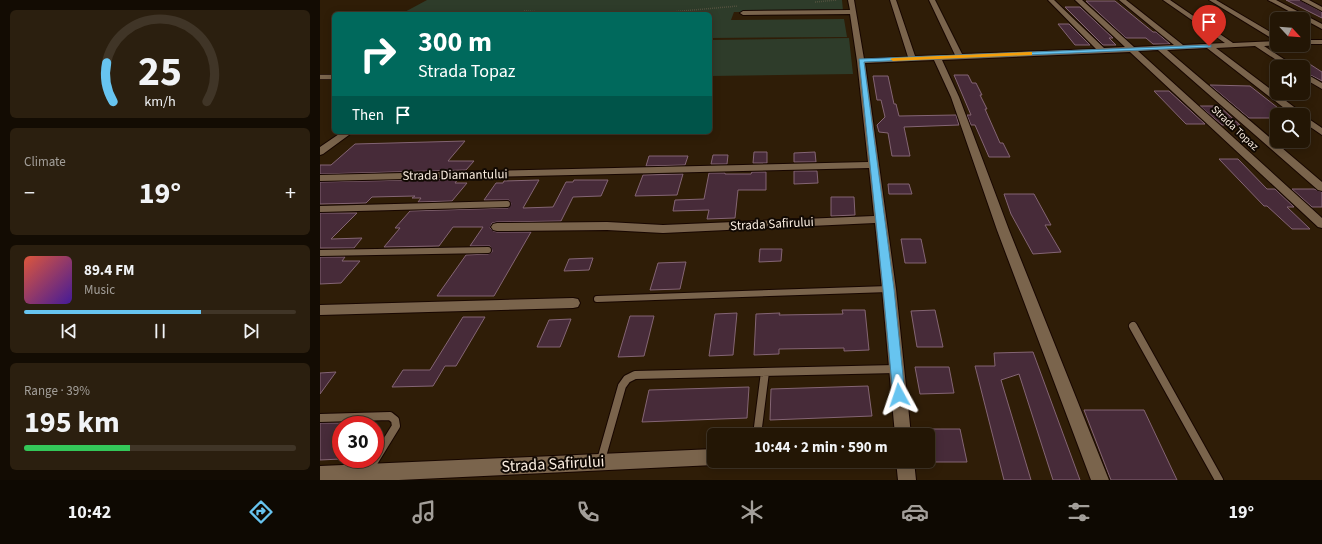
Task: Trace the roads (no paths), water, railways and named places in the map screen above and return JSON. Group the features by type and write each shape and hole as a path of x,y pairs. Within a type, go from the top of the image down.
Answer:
{"street":[{"path":"851,0 861,61 874,165 902,428"},
{"path":"893,0 912,58"},
{"path":"932,0 960,57"},
{"path":"1052,0 1102,50"},
{"name":"Strada Topaz","path":"1078,0 1322,224"},
{"path":"1122,0 1181,47"},
{"path":"1166,0 1232,45"},
{"path":"1212,0 1270,36"},
{"path":"1271,0 1322,27"},
{"path":"1304,0 1322,9"},
{"path":"743,13 852,12"},
{"path":"1310,42 1322,42"},
{"path":"861,61 1270,43"},
{"path":"1257,44 1281,60"},
{"path":"1310,45 1317,48"},
{"path":"1209,46 1290,108"},
{"name":"Strada Topaz","path":"1160,48 1322,188"},
{"path":"937,58 954,97 1003,230 1100,480"},
{"path":"1310,79 1322,87"},
{"path":"1310,123 1322,132"},
{"path":"320,152 345,134"},
{"name":"Strada Diamantului","path":"320,178 874,165"},
{"name":"Strada Safirului","path":"497,227 607,226 663,229 880,219"},
{"path":"320,310 573,303"},
{"name":"Strada Safirului","path":"320,475 707,457"},
{"path":"906,468 907,480"}],"lane":[{"path":"320,77 332,77"},
{"path":"320,209 507,204"},
{"path":"320,253 488,250"},
{"path":"597,299 888,289"},
{"path":"1133,326 1219,480"},
{"path":"601,462 622,386 627,379 635,375 896,369"},
{"path":"758,428 765,372"},
{"path":"320,418 390,416 395,420 396,426 367,473"}]}
